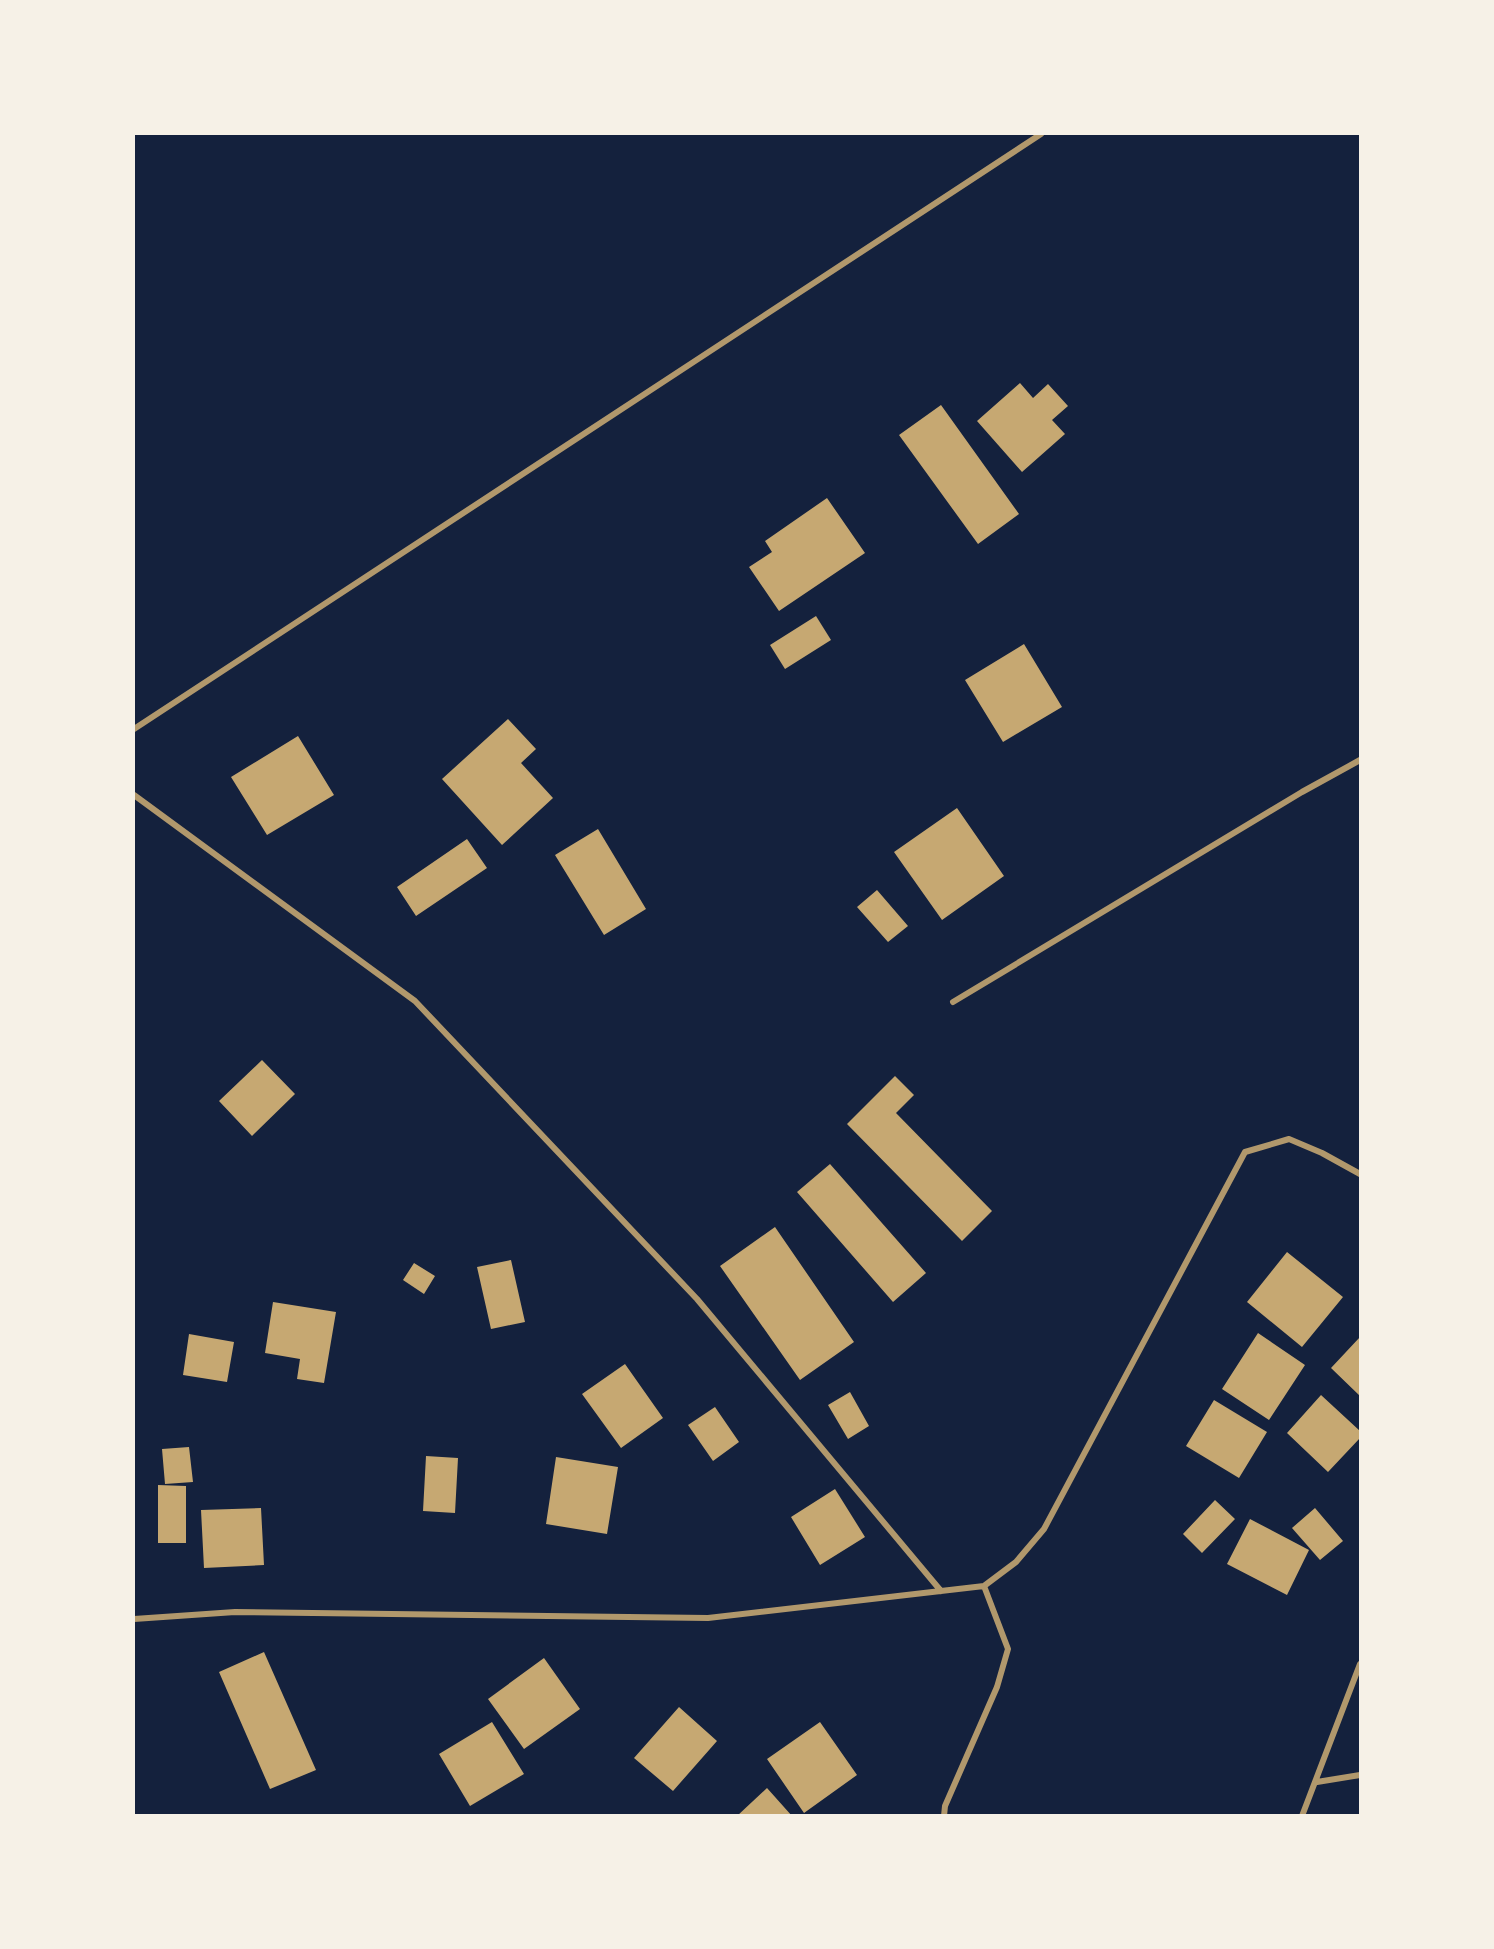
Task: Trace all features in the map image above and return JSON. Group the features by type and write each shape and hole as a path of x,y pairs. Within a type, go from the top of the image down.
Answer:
{"street":[{"path":"134,729 1041,134"},
{"path":"953,1002 1360,759"},
{"path":"134,795 415,1001 697,1299 941,1591"},
{"path":"134,1618 235,1611 708,1618 984,1586 1016,1562 1044,1529 1245,1152 1289,1139 1322,1153 1360,1174"},
{"path":"944,1815 945,1806 997,1688 1008,1649 984,1586"},
{"path":"1302,1815 1317,1782 1360,1664"},
{"path":"1317,1782 1360,1775"}],"building":[{"path":"1020,383 1033,398 1048,384 1068,406 1052,420 1065,434 1022,472 977,421"},
{"path":"941,405 1019,514 978,544 899,435"},
{"path":"827,498 865,553 779,611 749,567 772,552 765,541"},
{"path":"816,616 831,640 785,669 770,645"},
{"path":"1024,644 1062,707 1003,742 965,680"},
{"path":"508,719 536,749 521,763 553,798 502,845 442,779"},
{"path":"298,736 334,795 267,835 231,777"},
{"path":"957,808 1004,876 942,920 894,852"},
{"path":"598,829 646,909 604,935 555,855"},
{"path":"467,839 487,868 416,916 397,887"},
{"path":"877,890 908,926 888,942 857,907"},
{"path":"262,1060 295,1094 252,1136 219,1101"},
{"path":"895,1076 914,1095 896,1113 992,1211 962,1241 847,1124"},
{"path":"830,1164 926,1273 893,1302 797,1192"},
{"path":"775,1227 854,1342 800,1380 720,1266"},
{"path":"1287,1252 1343,1297 1302,1347 1247,1302"},
{"path":"511,1260 525,1322 491,1329 477,1267"},
{"path":"414,1263 435,1276 424,1294 403,1280"},
{"path":"273,1302 336,1312 324,1383 297,1379 300,1359 265,1353"},
{"path":"1258,1333 1305,1365 1269,1420 1222,1389"},
{"path":"189,1334 234,1342 227,1382 183,1375"},
{"path":"1360,1337 1360,1396 1331,1368"},
{"path":"625,1364 663,1418 621,1448 582,1394"},
{"path":"850,1392 869,1426 848,1439 828,1405"},
{"path":"1321,1395 1360,1431 1360,1438 1328,1472 1287,1433"},
{"path":"1214,1400 1267,1432 1239,1478 1186,1446"},
{"path":"715,1407 739,1442 713,1461 688,1425"},
{"path":"189,1447 193,1482 165,1484 162,1449"},
{"path":"426,1456 458,1458 455,1513 423,1511"},
{"path":"556,1457 618,1467 607,1534 546,1524"},
{"path":"158,1485 186,1486 186,1543 158,1543"},
{"path":"835,1489 865,1537 820,1565 791,1517"},
{"path":"1215,1500 1235,1519 1202,1553 1183,1534"},
{"path":"261,1508 264,1565 204,1568 201,1510"},
{"path":"1315,1508 1343,1541 1320,1560 1292,1528"},
{"path":"1250,1519 1309,1550 1287,1595 1227,1564"},
{"path":"264,1652 316,1770 270,1789 219,1672"},
{"path":"544,1658 580,1709 524,1749 488,1699"},
{"path":"679,1707 717,1741 673,1791 634,1758"},
{"path":"492,1722 524,1774 470,1806 439,1754"},
{"path":"820,1722 857,1775 804,1813 767,1759"},
{"path":"767,1788 792,1816 737,1816"}]}
